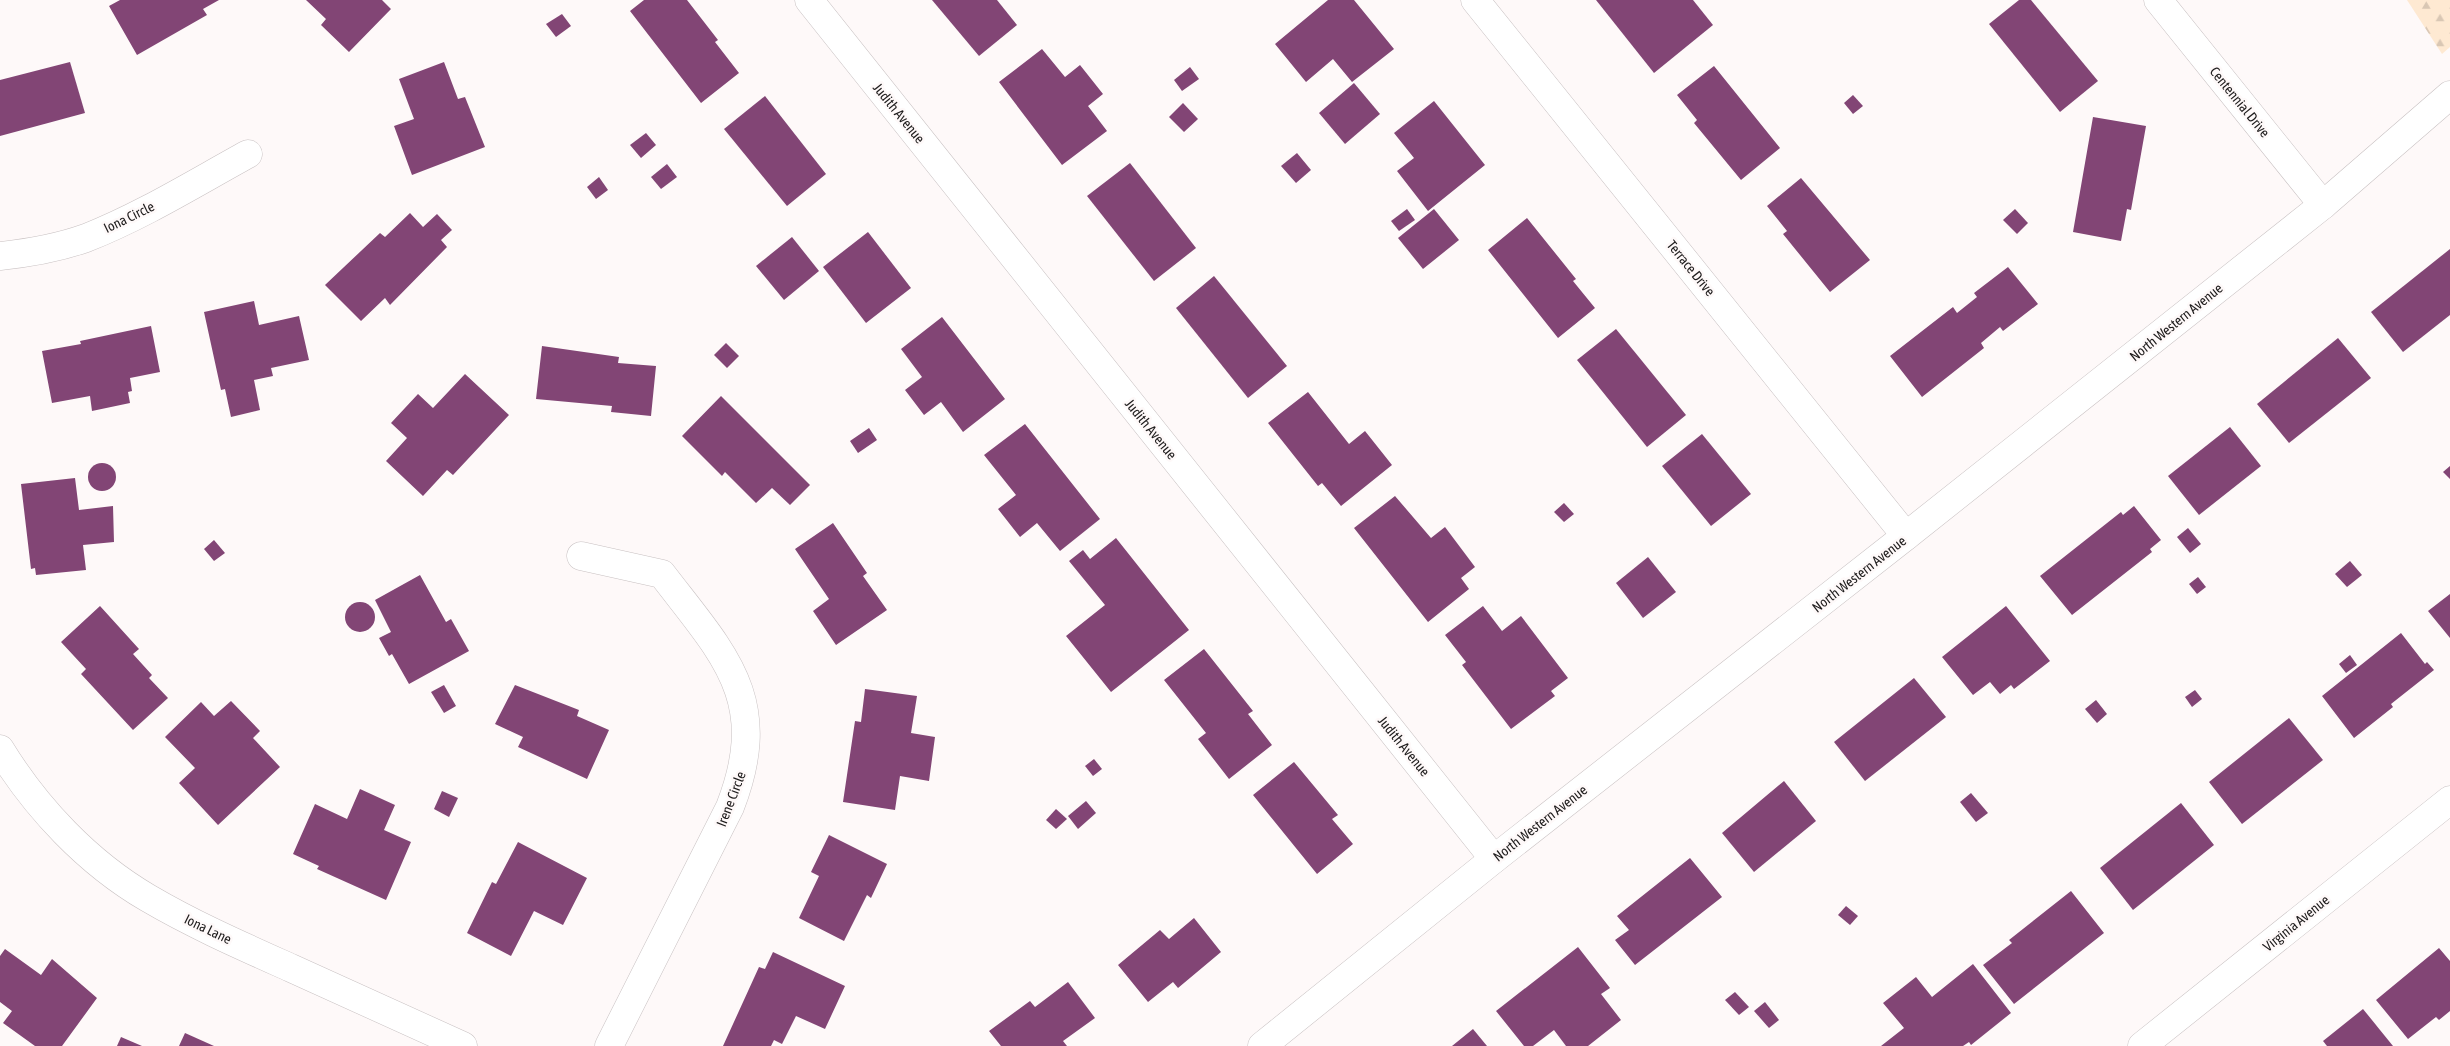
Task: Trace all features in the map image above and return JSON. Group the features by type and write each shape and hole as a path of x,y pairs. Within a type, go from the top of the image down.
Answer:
{"street":[{"name":"Judith Avenue","path":"808,0 1494,859"},
{"name":"Terrace Drive","path":"1475,0 1906,536"},
{"name":"Centennial Drive","path":"2158,0 2323,205"},
{"name":"North Western Avenue","path":"1262,1046 1494,859 1906,536 2323,205 2450,95"},
{"name":"Iona Circle","path":"0,256 30,253 85,238 135,216 248,154"},
{"name":"Irene Circle","path":"581,556 662,574 713,641 732,670 744,706 747,740 742,777 730,807 609,1046"},
{"name":"Iona Lane","path":"0,749 14,772 51,817 93,858 146,897 205,929 463,1046"},
{"name":"Virginia Avenue","path":"2142,1046 2450,800"}],"green space":[{"path":"2407,0 2450,0 2450,47 2442,54"}],"building":[{"path":"120,0 219,0 203,9 207,15 137,55 109,6"},
{"path":"306,0 382,0 391,9 349,52 321,25 326,19"},
{"path":"644,0 687,0 718,40 715,42 739,73 701,103 630,11"},
{"path":"932,0 997,0 1017,25 979,56"},
{"path":"1328,0 1354,0 1394,49 1352,82 1333,59 1306,82 1275,44"},
{"path":"1596,0 1693,0 1713,25 1654,73"},
{"path":"2019,0 2031,0 2098,81 2060,112 1989,24"},
{"path":"562,14 571,26 556,37 546,24"},
{"path":"1042,49 1065,77 1080,65 1103,94 1088,106 1107,131 1062,165 999,82"},
{"path":"70,62 85,113 0,136 0,80"},
{"path":"444,62 458,99 465,97 485,147 412,175 394,126 414,119 399,79"},
{"path":"1714,66 1780,148 1741,180 1694,123 1697,120 1677,95"},
{"path":"1190,67 1199,79 1182,91 1174,80"},
{"path":"1354,83 1380,114 1345,144 1319,113"},
{"path":"1853,95 1863,106 1853,114 1844,103"},
{"path":"765,96 826,174 787,206 724,129"},
{"path":"1434,101 1485,165 1428,211 1397,171 1414,158 1394,133"},
{"path":"1183,103 1198,119 1184,132 1169,117"},
{"path":"2093,117 2146,126 2131,210 2127,209 2121,241 2073,232"},
{"path":"646,133 656,145 641,158 630,145"},
{"path":"1297,153 1311,170 1296,183 1281,166"},
{"path":"1130,163 1196,248 1154,281 1087,196"},
{"path":"667,164 677,177 661,189 651,177"},
{"path":"599,177 608,190 596,199 587,187"},
{"path":"1801,178 1870,260 1830,292 1783,234 1787,231 1767,206"},
{"path":"1407,209 1415,220 1399,231 1391,221"},
{"path":"1434,209 1459,240 1423,269 1398,238"},
{"path":"2015,209 2028,223 2017,234 2003,220"},
{"path":"410,213 423,227 437,214 452,230 441,240 447,247 390,305 385,298 361,321 325,285 380,233 385,237"},
{"path":"1527,218 1576,279 1573,281 1595,308 1558,338 1488,250"},
{"path":"868,232 911,288 866,323 823,267"},
{"path":"792,237 819,271 784,300 756,266"},
{"path":"2450,249 2450,315 2403,352 2371,312"},
{"path":"2008,267 2038,304 2003,331 2000,327 1981,343 1984,348 1922,397 1890,356 1953,307 1957,313 1977,297 1974,293"},
{"path":"1214,276 1287,366 1248,398 1176,308"},
{"path":"254,301 259,325 299,316 309,360 271,368 273,376 254,380 260,410 231,417 225,389 221,390 204,312"},
{"path":"942,317 1005,399 963,432 941,402 924,415 905,390 922,377 901,349"},
{"path":"151,326 160,372 130,378 132,391 128,392 130,403 92,411 90,396 52,403 42,351 81,344 80,341"},
{"path":"1616,329 1686,415 1647,447 1577,360"},
{"path":"2338,338 2371,378 2289,443 2257,404"},
{"path":"726,343 739,356 727,368 714,355"},
{"path":"542,346 619,357 618,363 656,366 651,416 611,412 612,406 536,399"},
{"path":"465,374 509,415 453,475 447,470 423,496 386,461 407,438 391,423 418,394 433,408"},
{"path":"1308,392 1349,444 1365,431 1392,465 1341,506 1322,483 1318,486 1268,423"},
{"path":"721,396 810,485 790,505 772,488 756,503 725,472 722,476 682,436"},
{"path":"1025,424 1100,519 1060,551 1037,523 1020,537 998,509 1016,495 984,455"},
{"path":"2230,427 2261,466 2199,515 2168,476"},
{"path":"869,428 877,440 858,453 850,441"},
{"path":"1702,434 1751,494 1711,526 1662,466"},
{"path":"102,463 112,467 116,477 112,487 102,491 92,487 88,477 92,467"},
{"path":"2450,466 2450,479 2443,472"},
{"path":"75,478 79,510 113,506 114,542 83,545 86,570 36,575 35,568 31,569 21,484"},
{"path":"1395,496 1431,538 1445,527 1475,567 1461,578 1469,589 1428,622 1354,528"},
{"path":"1564,503 1574,514 1564,522 1554,512"},
{"path":"2134,506 2161,540 2150,549 2152,552 2072,615 2040,576 2121,512 2123,515"},
{"path":"833,523 867,573 863,576 887,610 836,645 813,611 829,599 795,549"},
{"path":"2188,528 2201,544 2190,553 2177,537"},
{"path":"1116,538 1189,630 1111,692 1066,636 1105,605 1069,561 1083,550 1090,559"},
{"path":"214,540 225,553 214,561 204,549"},
{"path":"1648,557 1676,592 1643,618 1616,583"},
{"path":"2350,561 2362,575 2347,587 2335,574"},
{"path":"420,575 446,622 451,619 469,651 409,684 392,654 389,656 379,638 391,632 375,600"},
{"path":"2198,577 2206,587 2197,594 2189,584"},
{"path":"2450,594 2450,638 2428,611"},
{"path":"360,602 366,603 374,611 374,623 366,631 360,632 354,631 346,623 345,617 346,611 354,603"},
{"path":"100,606 139,649 133,654 152,675 149,678 168,698 133,730 81,674 86,669 61,642"},
{"path":"1483,606 1502,631 1521,616 1568,678 1551,691 1555,696 1511,729 1462,665 1466,662 1445,635"},
{"path":"2006,606 2050,661 2014,689 2011,685 2000,694 1990,682 1973,695 1942,657"},
{"path":"2401,633 2425,664 2427,662 2434,670 2391,704 2393,707 2354,738 2322,696"},
{"path":"1204,649 1253,711 1248,714 1272,745 1229,779 1198,739 1206,733 1164,680"},
{"path":"2350,655 2357,665 2346,673 2339,664"},
{"path":"1914,678 1946,717 1865,781 1834,742"},
{"path":"444,685 456,706 444,713 431,692"},
{"path":"515,685 579,710 577,716 609,730 587,779 518,747 523,737 495,724"},
{"path":"865,689 917,696 911,733 935,737 929,781 900,776 895,810 843,802 855,721 861,722"},
{"path":"2195,690 2202,699 2192,707 2185,697"},
{"path":"2096,700 2107,714 2097,723 2085,709"},
{"path":"231,701 260,731 253,738 280,767 218,825 179,783 195,768 165,737 201,702 214,716"},
{"path":"2289,718 2323,760 2242,824 2209,782"},
{"path":"1094,759 1102,769 1093,776 1085,766"},
{"path":"1294,762 1338,815 1332,819 1353,844 1317,874 1253,795"},
{"path":"1784,781 1816,821 1754,872 1722,833"},
{"path":"360,789 395,805 384,830 411,842 386,900 317,869 319,866 293,854 315,804 347,819"},
{"path":"442,791 458,798 449,817 434,809"},
{"path":"1971,793 1988,813 1976,822 1960,802"},
{"path":"1086,801 1096,813 1078,829 1068,816"},
{"path":"2181,803 2214,845 2133,910 2100,868"},
{"path":"1056,809 1067,819 1056,829 1046,820"},
{"path":"829,835 887,864 871,898 867,895 844,941 799,918 819,876 811,872"},
{"path":"518,842 587,878 563,925 534,911 511,956 467,933 492,882 496,884"},
{"path":"1690,858 1722,897 1635,965 1615,940 1629,930 1617,916"},
{"path":"2071,891 2104,933 2014,1004 1983,965 2012,943 2009,940"},
{"path":"1846,906 1858,916 1850,925 1838,915"},
{"path":"1194,918 1221,952 1178,988 1173,982 1148,1002 1118,965 1160,930 1169,939"},
{"path":"1578,947 1610,988 1601,994 1621,1020 1588,1046 1566,1046 1554,1030 1533,1046 1524,1046 1496,1011"},
{"path":"2439,948 2450,961 2450,1011 2439,1020 2436,1017 2408,1039 2376,1000"},
{"path":"5,949 41,975 52,959 97,998 62,1046 35,1046 3,1023 12,1011 0,1002 0,956"},
{"path":"773,952 845,986 825,1029 796,1016 782,1044 774,1040 771,1046 723,1046 759,967 765,969"},
{"path":"1973,964 2011,1013 1971,1045 1969,1042 1963,1046 1881,1046 1904,1028 1883,1003 1916,977 1932,997"},
{"path":"1068,982 1095,1018 1063,1041 1067,1046 1001,1046 989,1031 1030,1001 1035,1007"},
{"path":"1735,992 1749,1007 1739,1015 1725,1000"},
{"path":"1765,1002 1779,1020 1769,1028 1754,1011"},
{"path":"2363,1009 2393,1046 2327,1046 2323,1041"},
{"path":"1473,1029 1487,1046 1452,1046"},
{"path":"185,1033 214,1046 179,1046"},
{"path":"121,1037 142,1046 117,1046"}]}
